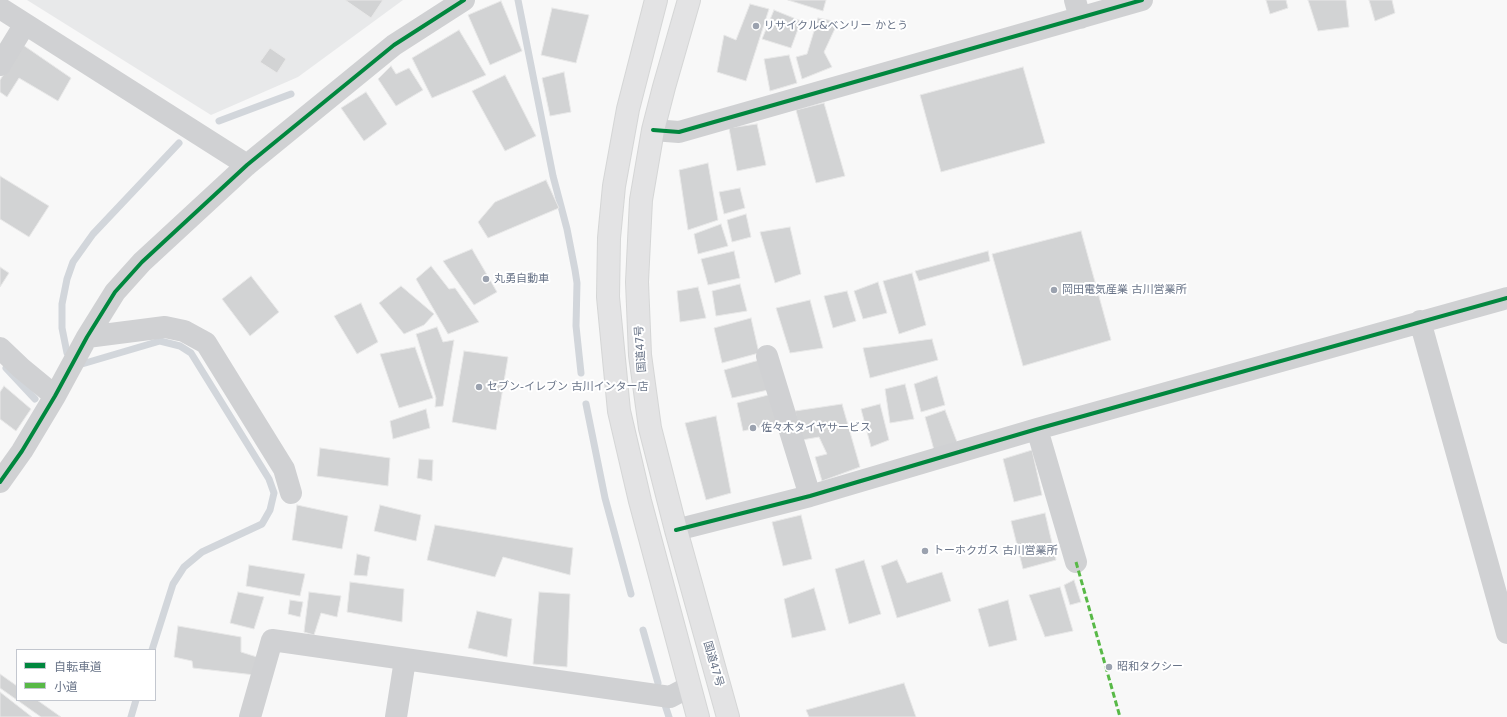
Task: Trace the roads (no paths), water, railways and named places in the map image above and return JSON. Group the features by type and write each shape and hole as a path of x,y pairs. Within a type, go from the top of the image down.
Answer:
{"highway":[{"path":"656,0 628,109 614,186 608,238 608,297 619,411 640,500 689,688 698,717"},
{"name":"国道47号","path":"689,0 653,130 641,200 637,282 640,356 650,428 676,530 728,717"}],"street":[{"path":"0,482 22,451 115,292 142,262 247,164 394,45 464,0"},
{"path":"653,130 679,132 1078,9 1142,0"},
{"path":"0,65 14,12 247,164"},
{"path":"676,530 810,496 1037,429 1420,321 1507,298"},
{"path":"1420,321 1507,633"},
{"path":"79,352 165,327 184,331 206,343 284,469 292,493"},
{"path":"0,348 21,368 55,396"},
{"path":"767,356 810,496"},
{"path":"1037,429 1076,562"},
{"path":"250,717 272,640 405,660 670,696 689,688"},
{"path":"396,717 405,660"}],"waterway":[{"path":"518,0 553,176 567,229 575,270 577,283 576,326 581,373"},
{"path":"219,121 291,94"},
{"path":"152,649 173,584 184,567 202,552 262,524 270,510 274,493 269,479 191,353 180,346 160,341 82,364 67,353 62,328 62,304 67,279 73,262 93,234 179,143"},
{"path":"6,368 35,399"},
{"path":"586,404 605,498 631,594"},
{"path":"643,630 658,683"},
{"path":"131,717 136,701"},
{"path":"665,705 669,717"}],"place":[{"name":"リサイクル&ベンリー かとう","path":"756,26"},
{"name":"丸勇自動車","path":"486,279"},
{"name":"岡田電気産業 古川営業所","path":"1054,290"},
{"name":"セブン-イレブン 古川インター店","path":"479,387"},
{"name":"佐々木タイヤサービス","path":"753,428"},
{"name":"トーホクガス 古川営業所","path":"925,551"},
{"name":"昭和タクシー","path":"1109,667"}]}
